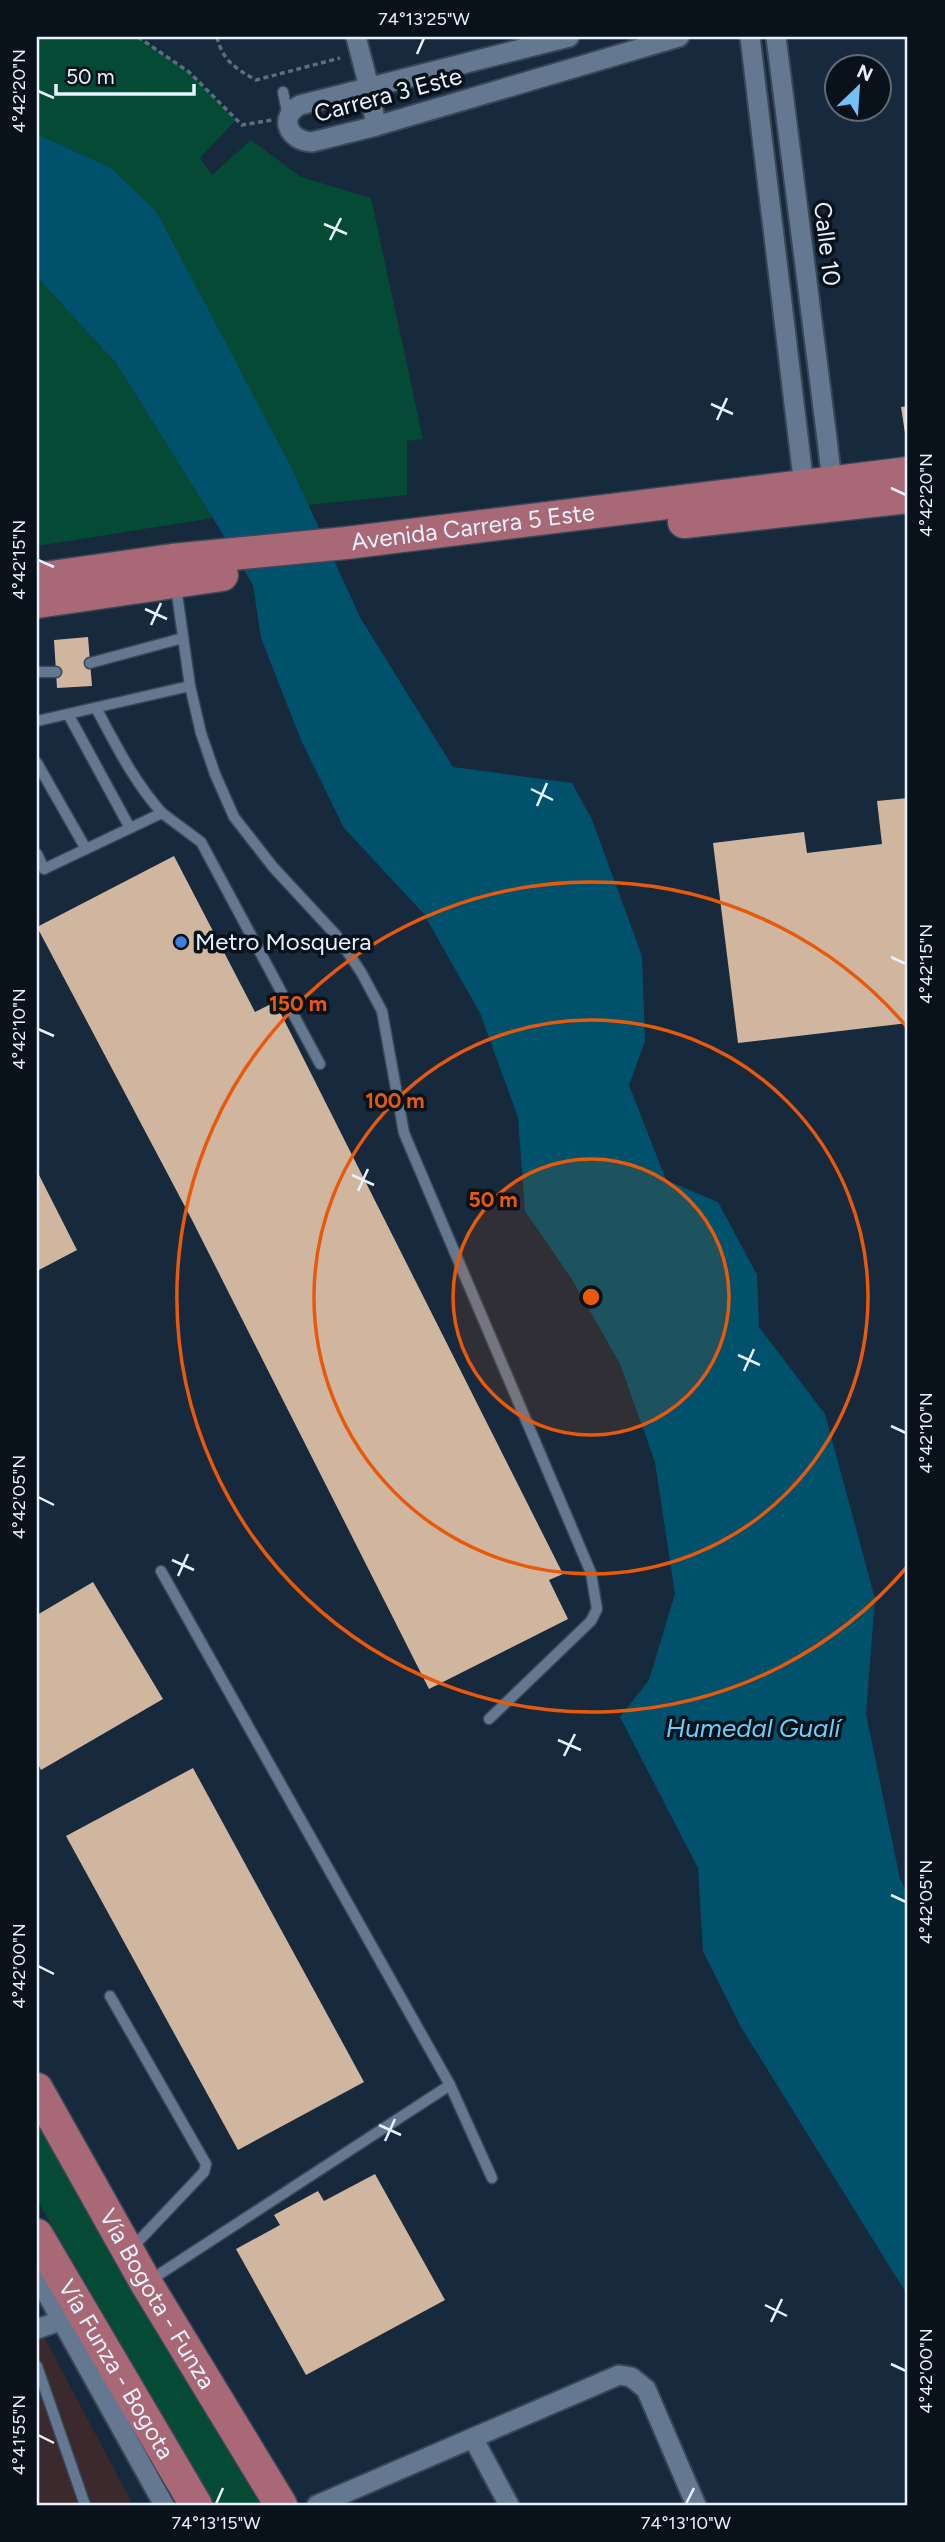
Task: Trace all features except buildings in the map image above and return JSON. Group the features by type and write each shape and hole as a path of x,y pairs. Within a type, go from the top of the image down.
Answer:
{"main road":[{"name":"Avenida Carrera 5 Este","path":"37,579 174,571 352,551 815,478 908,473"},
{"name":"Avenida Carrera 5 Este","path":"815,478 908,497"},
{"name":"Avenida Carrera 5 Este","path":"37,602 174,571"},
{"name":"Vía Bogota - Funza","path":"37,2090 146,2283 281,2505"},
{"name":"Vía Funza - Bogota","path":"37,2235 196,2505"}],"street":[{"path":"356,37 376,126"},
{"name":"Carrera 3 Este","path":"569,37 300,104 292,109 288,117 294,137 312,142 376,126 679,37"},
{"path":"750,37 815,478"},
{"name":"Calle 10","path":"776,37 815,478"},
{"name":"Vía Funza - Bogota","path":"37,2276 163,2505"},
{"path":"37,2329 62,2320"},
{"path":"317,2505 619,2375 631,2376 646,2389 696,2505"},
{"path":"472,2438 509,2505"}],"lane":[{"path":"283,92 288,117"},
{"path":"174,571 190,686 201,733 215,774 234,817 273,867 336,935 362,972 382,1011 404,1133 590,1573 597,1609 592,1620 489,1719"},
{"path":"90,663 183,638"},
{"path":"37,672 56,672"},
{"path":"37,721 190,686"},
{"path":"96,708 131,773 162,813 201,842 320,1064"},
{"path":"68,714 130,828"},
{"path":"37,763 86,849"},
{"path":"37,854 44,869 162,813"},
{"path":"161,1571 450,2085 492,2178"},
{"path":"110,1996 206,2164 204,2172 129,2252"},
{"path":"146,2283 450,2085"},
{"path":"37,2366 85,2505"}],"path":[{"path":"138,37 189,72 242,125 288,117"},
{"path":"217,37 220,51 234,68 256,80 340,58"}],"shaded area":[{"path":"37,2324 133,2505 37,2505"}],"green space":[{"path":"37,37 138,37 189,72 236,120 200,158 212,175 251,140 301,177 371,198 423,439 407,441 407,495 308,505 156,211 111,168 37,134"},
{"path":"37,277 116,363 213,518 37,546"},
{"path":"37,2110 267,2505 212,2505 37,2200"}],"water":[{"name":"Humedal Gualí","path":"37,134 111,168 156,211 290,465 361,619 453,767 572,783 592,820 642,956 645,1041 629,1085 666,1180 718,1202 757,1275 759,1327 825,1414 875,1599 866,1714 900,1879 908,1894 908,2296 741,2027 703,1951 698,1868 620,1717 649,1680 675,1594 655,1462 620,1364 571,1278 525,1211 518,1117 480,1013 424,914 344,828 301,740 261,638 253,585 213,518 116,363 37,277"}],"place":[{"name":"Metro Mosquera","path":"181,942"}]}
